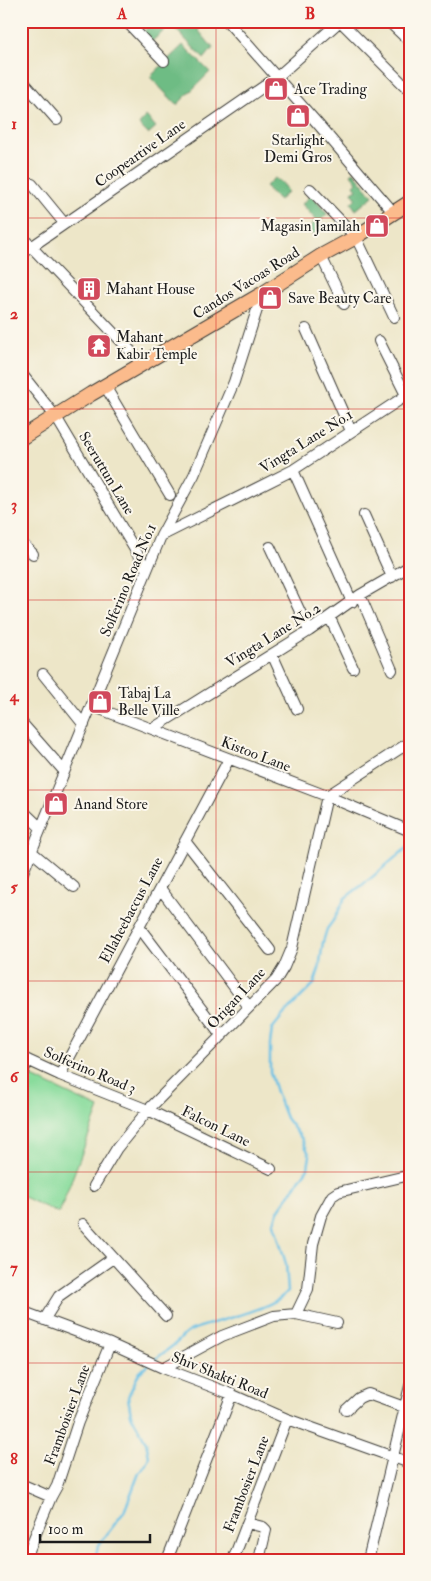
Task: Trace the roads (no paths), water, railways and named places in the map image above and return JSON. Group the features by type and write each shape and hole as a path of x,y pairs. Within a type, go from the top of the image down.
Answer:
{"main road":[{"name":"Candos Vacoas Road","path":"21,438 104,386 356,237 410,202"}],"street":[{"path":"126,21 164,61"},
{"path":"227,21 394,213"},
{"path":"340,21 410,91"},
{"name":"Coopeartive Lane","path":"21,254 276,78 340,21"},
{"path":"388,21 410,42"},
{"path":"21,79 57,120"},
{"path":"32,184 64,223"},
{"path":"310,188 356,237 394,317"},
{"path":"21,236 143,364"},
{"path":"321,256 344,304"},
{"name":"Solferino Road No.1","path":"21,877 161,536 194,475 234,382 262,294"},
{"path":"306,329 351,431"},
{"path":"379,341 408,394"},
{"name":"Seeruttun Lane","path":"21,372 56,417 147,570"},
{"path":"104,386 170,495"},
{"name":"Vingta Lane No.1","path":"161,536 293,470 408,394"},
{"path":"293,470 352,602"},
{"path":"364,515 392,577"},
{"path":"21,542 33,554"},
{"path":"270,546 309,631"},
{"name":"Vingta Lane No.2","path":"152,729 330,618 360,595 409,568"},
{"path":"360,595 392,670"},
{"path":"330,618 353,668"},
{"path":"272,654 297,709"},
{"path":"43,674 84,725"},
{"name":"Kistoo Lane","path":"92,706 327,796 410,831"},
{"path":"21,722 64,771"},
{"path":"327,796 410,742"},
{"name":"Ellaheebaccus Lane","path":"60,1075 229,759"},
{"name":"Origan Lane","path":"94,1186 118,1148 148,1110 276,980 284,968 292,948 327,796"},
{"path":"21,809 41,828"},
{"path":"185,841 270,950"},
{"path":"32,852 74,888"},
{"path":"160,888 249,1007"},
{"path":"139,927 222,1036"},
{"path":"21,1077 25,1058"},
{"name":"Solferino Road 3","path":"25,1058 60,1075 148,1110"},
{"name":"Falcon Lane","path":"148,1110 271,1169"},
{"path":"296,1314 308,1289 313,1244 321,1216 332,1196 338,1192 410,1175"},
{"path":"83,1224 166,1316"},
{"path":"44,1320 59,1296 113,1258"},
{"name":"Shiv Shakti Road","path":"21,1311 110,1344 232,1394 287,1419 410,1463"},
{"path":"155,1364 274,1316 296,1314 338,1324"},
{"name":"Framboisier Lane","path":"24,1560 57,1486 78,1422 110,1344"},
{"path":"368,1560 410,1386"},
{"path":"169,1560 169,1555 232,1394"},
{"path":"346,1410 359,1398 368,1394 404,1407"},
{"name":"Frambosier Lane","path":"233,1560 287,1419"},
{"path":"21,1484 51,1497"},
{"path":"248,1522 263,1527 266,1530 259,1560"}],"waterway":[{"path":"153,1361 189,1331 270,1304 281,1298 288,1291 286,1264 274,1223 278,1211 308,1168 310,1156 302,1139 286,1118 270,1072 272,1029 314,984 327,929 345,898 410,845"},
{"path":"95,1560 98,1546 124,1512 139,1473 149,1457 146,1442 131,1415 128,1397 139,1373 149,1364"}],"place":[{"name":"Ace Trading","path":"276,89"},
{"name":"Starlight Demi Gros","path":"298,116"},
{"name":"Magasin Jamilah","path":"377,226"},
{"name":"Mahant House","path":"89,289"},
{"name":"Save Beauty Care","path":"270,298"},
{"name":"Mahant Kabir Temple","path":"99,346"},
{"name":"Tabaj La Belle Ville","path":"100,702"},
{"name":"Anand Store","path":"56,804"}]}
